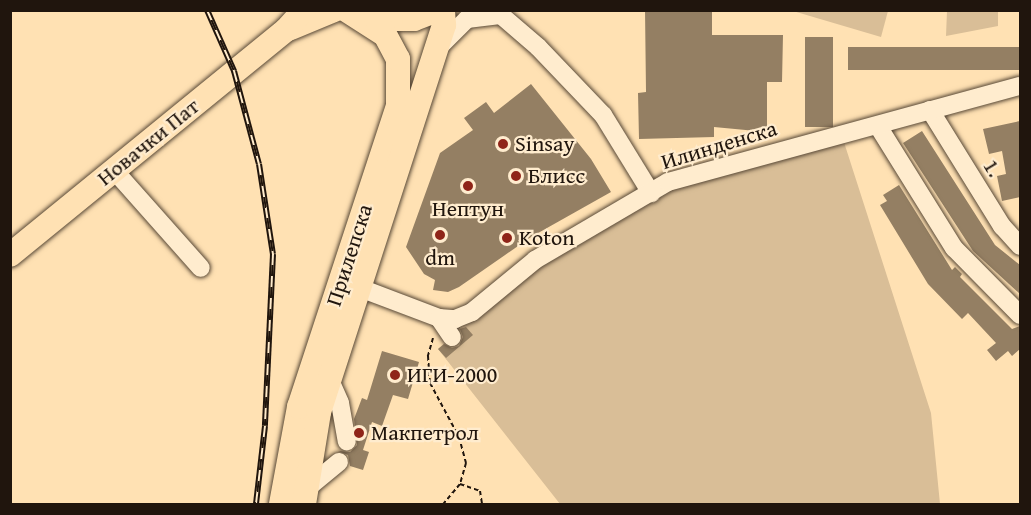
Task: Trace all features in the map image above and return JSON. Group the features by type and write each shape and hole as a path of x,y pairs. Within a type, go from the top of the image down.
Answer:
{"main road":[{"path":"286,30 304,10"},
{"path":"286,30 334,10"},
{"path":"346,10 391,40"},
{"path":"374,10 397,19 414,19 437,10"},
{"name":"Прилепска","path":"279,504 299,407 398,106 398,59 391,40 374,10"},
{"name":"Прилепска","path":"304,497 329,378 444,25 443,10"},
{"name":"Новачки Пат","path":"10,255 286,30"}],"street":[{"path":"434,54 450,32 467,19 493,12 538,47 603,115 651,193"},
{"name":"Илинденска","path":"360,288 439,318 455,319 472,312 535,260 668,182 1020,86"},
{"name":"1.","path":"930,110 1002,226 1020,246"},
{"path":"878,126 954,248 1020,315"},
{"path":"113,169 201,268"},
{"path":"1002,226 1020,221"},
{"path":"439,318 452,337"},
{"path":"329,378 340,403 347,441"},
{"path":"304,497 339,462"}],"path":[{"path":"439,318 428,356 430,383 459,437 466,463 460,484 443,504"},
{"path":"460,484 480,491 482,504"}],"shaded area":[{"path":"793,11 888,11 881,37"},
{"path":"947,11 998,11 998,26 946,36"},
{"path":"842,136 931,413 940,504 560,504 438,349 474,316 472,312 668,182"}],"building":[{"path":"645,10 712,10 712,35 783,35 782,82 767,82 767,132 714,127 714,137 639,139 638,93 646,92"},
{"path":"805,37 833,37 833,127 805,127"},
{"path":"848,47 1020,47 1020,70 848,70"},
{"name":"Блисс","path":"531,84 591,159 611,192 531,237 459,287 448,292 433,290 435,280 424,274 406,247 440,153 473,130 464,118 486,102 494,113"},
{"path":"1020,121 1020,197 1002,201 997,176 1006,174 1002,151 989,154 983,129"},
{"path":"922,131 995,245 1020,265 1020,294 973,251 903,143"},
{"path":"899,185 952,270 955,267 962,274 960,277 1012,329 1020,326 1020,349 1012,356 1008,351 996,361 987,350 996,343 968,313 962,319 928,284 880,205 887,201 883,195"},
{"path":"466,327 473,335 446,358 438,349 444,344 452,348 459,346 463,337 460,329"},
{"path":"382,351 419,362 408,399 393,395 382,426 372,422 363,450 369,452 363,470 350,466 348,455 338,451 350,452 357,445 354,419 362,398 367,400"}],"railway":[{"path":"207,10 234,71 259,164 273,254 265,426 256,504"}],"place":[{"name":"Sinsay","path":"503,144"},
{"name":"Блисс","path":"516,176"},
{"name":"Нептун","path":"468,186"},
{"name":"dm","path":"440,235"},
{"name":"Koton","path":"507,238"},
{"name":"ИГИ-2000","path":"395,375"},
{"name":"Макпетрол","path":"359,433"}]}
